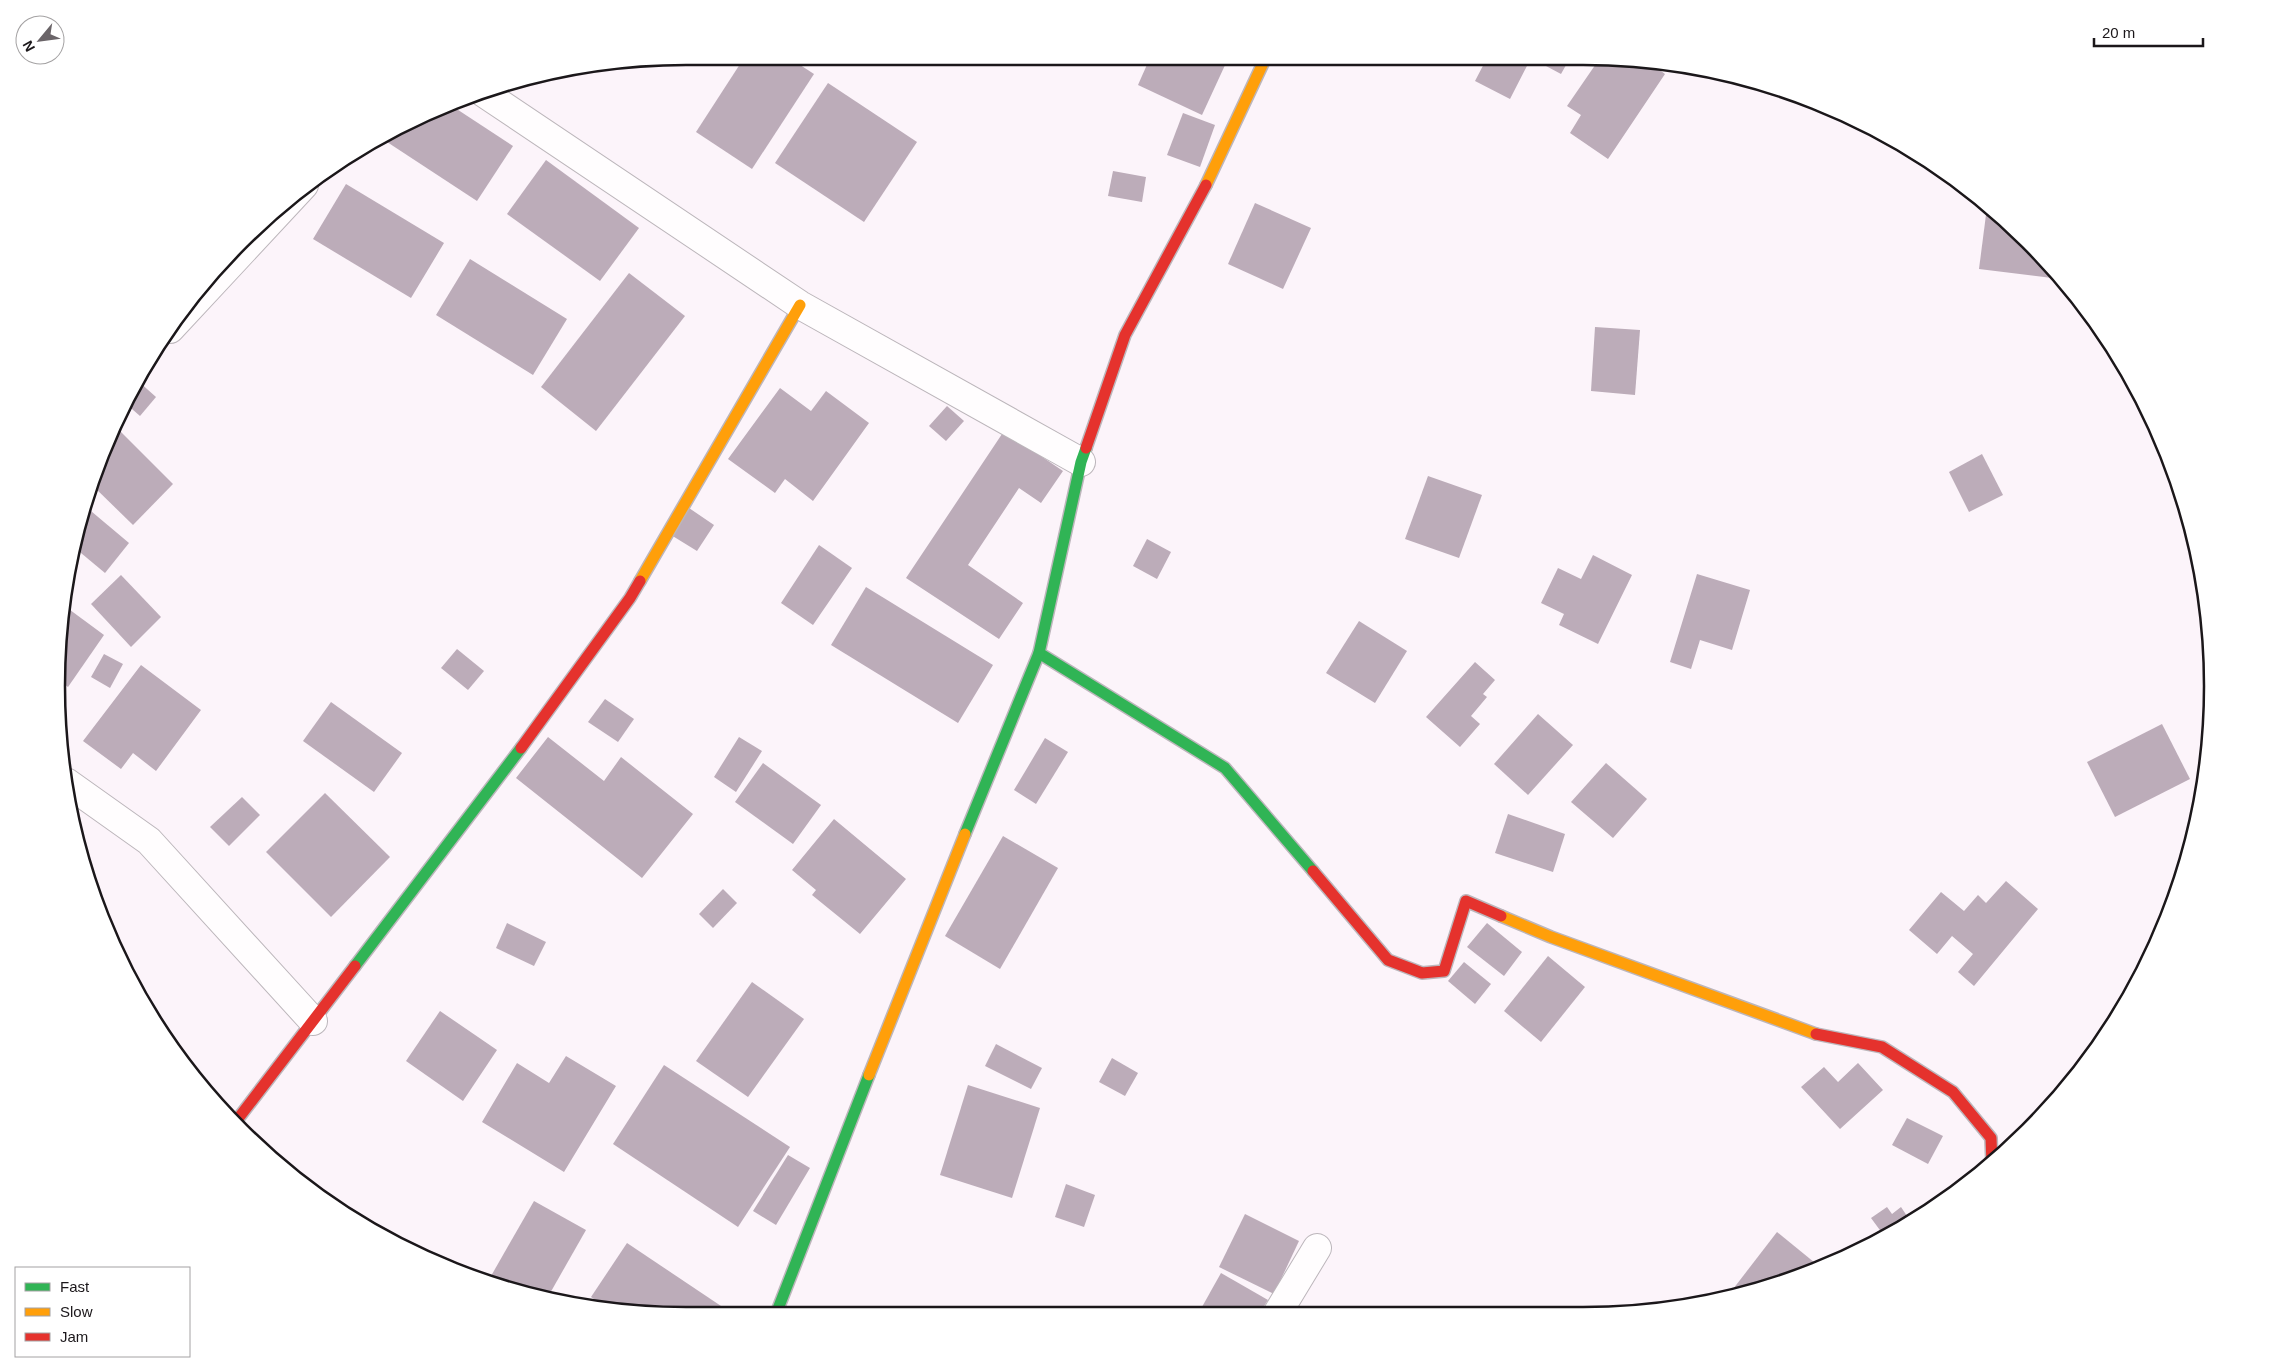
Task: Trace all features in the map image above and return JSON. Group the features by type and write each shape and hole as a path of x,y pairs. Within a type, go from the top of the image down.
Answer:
{"street":[{"path":"779,1307 894,1009 1039,653 1081,462 1125,334 1205,187 1262,65"},
{"path":"490,97 800,305 1081,462"},
{"path":"239,1117 498,780 630,598 800,305"},
{"path":"1039,653 1225,768 1388,960 1422,973 1444,971 1466,901 1550,937 1806,1032 1882,1047 1953,1092 1991,1138 1992,1153"},
{"path":"74,787 149,841 313,1021"},
{"path":"1281,1307 1318,1248"}],"building":[{"path":"739,65 800,65 814,74 752,169 696,132"},
{"path":"1147,65 1225,65 1202,115 1138,85"},
{"path":"1483,65 1527,65 1510,99 1475,81"},
{"path":"1544,65 1566,65 1561,74"},
{"path":"1595,65 1659,70 1665,74 1608,159 1570,133 1581,115 1567,106"},
{"path":"828,83 917,142 864,222 775,163"},
{"path":"456,109 513,146 477,201 387,142"},
{"path":"1183,113 1215,125 1200,167 1167,155"},
{"path":"546,160 639,228 600,281 507,214"},
{"path":"1113,171 1146,177 1142,202 1108,196"},
{"path":"346,184 444,243 411,298 313,239"},
{"path":"1255,203 1311,228 1283,289 1228,264"},
{"path":"1986,214 2022,247 2051,278 1979,269"},
{"path":"470,259 567,319 533,375 436,315"},
{"path":"629,273 685,316 596,431 541,387"},
{"path":"1595,327 1640,330 1635,395 1591,391"},
{"path":"143,385 156,397 140,416 131,408"},
{"path":"780,388 811,411 826,391 869,423 813,501 785,479 775,493 728,459"},
{"path":"947,406 964,421 946,441 929,426"},
{"path":"120,431 173,484 133,525 97,490"},
{"path":"1004,431 1063,471 1041,503 1019,488 968,565 1023,603 999,639 906,578"},
{"path":"1982,454 2003,495 1969,512 1949,472"},
{"path":"1428,476 1482,495 1459,558 1405,539"},
{"path":"689,508 714,525 697,551 671,535"},
{"path":"90,511 129,543 105,573 80,552"},
{"path":"1147,539 1171,552 1157,579 1133,566"},
{"path":"819,545 852,568 813,625 781,603"},
{"path":"1593,555 1632,575 1598,644 1559,625 1564,614 1541,603 1558,568 1581,579"},
{"path":"1697,574 1750,590 1732,650 1700,640 1691,669 1670,662"},
{"path":"121,575 161,617 131,647 91,604"},
{"path":"866,587 993,665 958,723 831,645"},
{"path":"70,610 104,635 68,687 65,685"},
{"path":"1359,621 1407,651 1375,703 1326,673"},
{"path":"457,649 484,671 468,690 441,668"},
{"path":"104,654 123,664 110,688 91,677"},
{"path":"1475,662 1495,680 1483,694 1487,697 1471,716 1480,724 1460,747 1426,717"},
{"path":"141,665 201,710 156,771 133,753 121,769 83,741"},
{"path":"605,699 634,719 618,742 588,722"},
{"path":"331,702 402,753 374,792 303,741"},
{"path":"1538,714 1573,745 1528,795 1494,764"},
{"path":"2162,724 2190,779 2115,817 2087,762"},
{"path":"548,737 604,781 621,757 693,814 642,878 516,778"},
{"path":"739,737 762,751 736,792 714,777"},
{"path":"1045,738 1068,752 1036,804 1014,790"},
{"path":"763,763 821,805 793,844 735,802"},
{"path":"1606,763 1647,799 1613,838 1571,802"},
{"path":"325,793 390,857 331,917 266,852"},
{"path":"242,797 260,815 229,846 210,827"},
{"path":"1508,814 1565,834 1553,872 1495,853"},
{"path":"834,819 906,879 860,934 812,895 816,890 792,870"},
{"path":"1003,836 1058,868 1000,969 945,936"},
{"path":"2006,881 2038,909 1974,986 1958,972 1973,954 1952,936 1937,954 1909,930 1941,892 1964,911 1978,895 1986,903"},
{"path":"723,889 737,903 713,928 699,914"},
{"path":"507,923 546,942 534,966 496,948"},
{"path":"1487,923 1522,952 1504,976 1467,947"},
{"path":"1548,956 1585,987 1541,1042 1504,1011"},
{"path":"1464,962 1491,984 1475,1004 1448,981"},
{"path":"752,982 804,1019 748,1097 696,1061"},
{"path":"440,1011 497,1050 463,1101 406,1061"},
{"path":"996,1044 1042,1068 1031,1089 985,1066"},
{"path":"566,1056 616,1086 564,1172 482,1122 517,1063 549,1083"},
{"path":"1112,1058 1138,1073 1125,1096 1099,1082"},
{"path":"1858,1063 1883,1090 1840,1129 1801,1087 1824,1067 1838,1082"},
{"path":"664,1065 790,1147 738,1227 613,1144"},
{"path":"968,1085 1040,1108 1012,1198 940,1175"},
{"path":"1907,1118 1943,1136 1928,1164 1892,1145"},
{"path":"788,1155 810,1168 776,1225 753,1211"},
{"path":"1066,1184 1095,1195 1084,1227 1055,1217"},
{"path":"534,1201 586,1230 551,1292 491,1276"},
{"path":"1887,1207 1892,1214 1901,1207 1907,1216 1881,1231 1871,1218"},
{"path":"1245,1214 1299,1241 1274,1294 1219,1267"},
{"path":"1777,1232 1814,1262 1783,1274 1734,1288"},
{"path":"627,1243 723,1307 645,1306 605,1302 596,1300 591,1297"},
{"path":"1221,1273 1268,1300 1264,1307 1202,1307"}],"traffic: fast":[{"path":"965,834 1039,653 1081,462 1086,448"},
{"path":"1039,653 1225,768 1313,871"},
{"path":"355,966 521,748"},
{"path":"779,1307 869,1075"}],"traffic: slow":[{"path":"1206,185 1262,65"},
{"path":"640,581 800,305"},
{"path":"869,1075 965,834"},
{"path":"1501,916 1551,937 1816,1034"}],"traffic: jam":[{"path":"1086,448 1125,335 1206,185"},
{"path":"521,748 630,598 640,581"},
{"path":"1313,871 1388,960 1422,973 1444,971 1466,901 1501,916"},
{"path":"239,1117 355,966"},
{"path":"1816,1034 1882,1047 1953,1092 1991,1138 1992,1153"}]}
